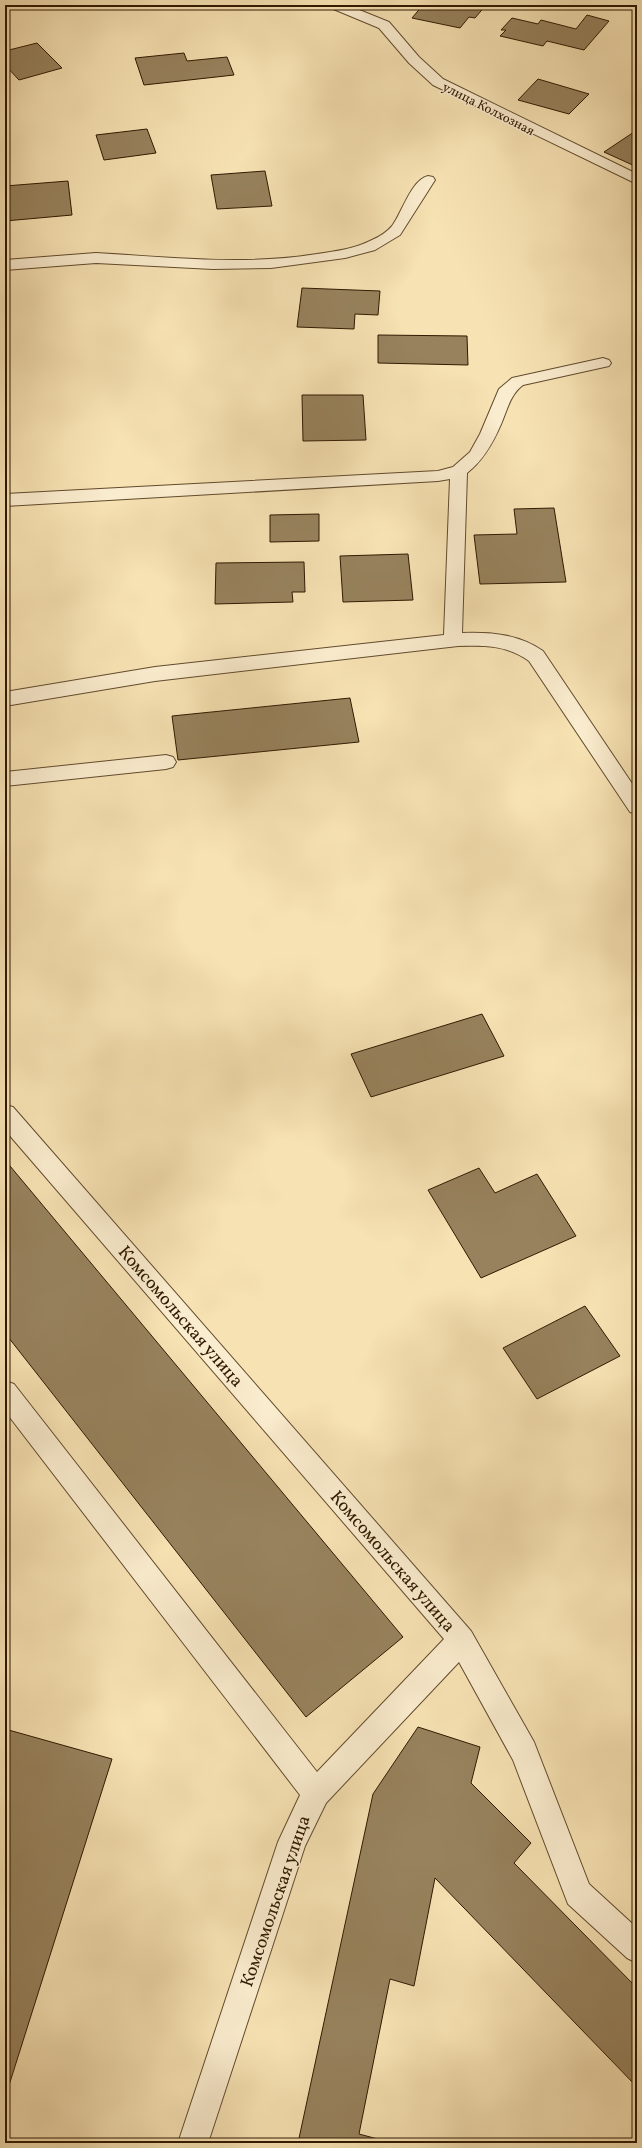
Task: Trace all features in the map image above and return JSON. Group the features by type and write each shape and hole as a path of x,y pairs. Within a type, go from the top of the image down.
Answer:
{"street":[{"name":"улица Колхозная","path":"336,5 384,25 414,60 438,82 637,180"},
{"path":"5,265 96,258 242,265 292,263 348,254 378,244 398,229 409,208 428,180"},
{"path":"5,500 438,476 459,471 477,453 486,438 511,384 518,381 603,363"},
{"path":"453,640 459,471"},
{"path":"5,700 156,674 453,640 508,641 525,647 536,656 637,807"},
{"path":"5,779 166,762"},
{"name":"Комсомольская улица","path":"5,1114 462,1640 316,1793 292,1842 193,2143"},
{"path":"5,1392 316,1793"},
{"path":"462,1640 524,1752 578,1894 637,1948"}],"building":[{"path":"423,5 486,5 475,18 469,17 460,28 412,18"},
{"path":"587,15 609,21 584,50 547,41 543,46 500,36 506,30 501,30 512,18 538,24 541,20 576,29"},
{"path":"37,43 62,68 19,80 5,65 5,51"},
{"path":"184,53 187,61 227,57 234,75 144,85 135,58"},
{"path":"538,79 589,94 569,114 518,100"},
{"path":"147,129 156,153 104,160 96,135"},
{"path":"637,130 637,167 604,152"},
{"path":"265,171 272,206 217,209 211,175"},
{"path":"68,181 72,215 5,221 5,186"},
{"path":"302,288 380,291 378,315 355,314 354,329 297,327"},
{"path":"378,335 467,336 468,365 378,363"},
{"path":"302,395 363,395 366,440 303,441"},
{"path":"554,508 566,582 480,584 474,535 517,534 514,509"},
{"path":"319,514 319,541 270,542 270,515"},
{"path":"408,554 413,600 343,602 340,556"},
{"path":"304,562 305,592 292,592 293,602 215,604 216,563"},
{"path":"350,698 359,742 178,760 172,716"},
{"path":"482,1014 504,1056 371,1097 351,1054"},
{"path":"5,1160 403,1637 306,1717 5,1333"},
{"path":"479,1168 495,1193 537,1174 576,1236 481,1278 428,1190"},
{"path":"585,1306 620,1356 537,1399 503,1348"},
{"path":"418,1727 480,1747 471,1783 531,1843 514,1863 637,1988 637,2087 435,1878 414,1986 390,1979 359,2134 385,2141 385,2143 298,2143 373,1794"},
{"path":"5,1729 112,1759 5,2098"}]}
